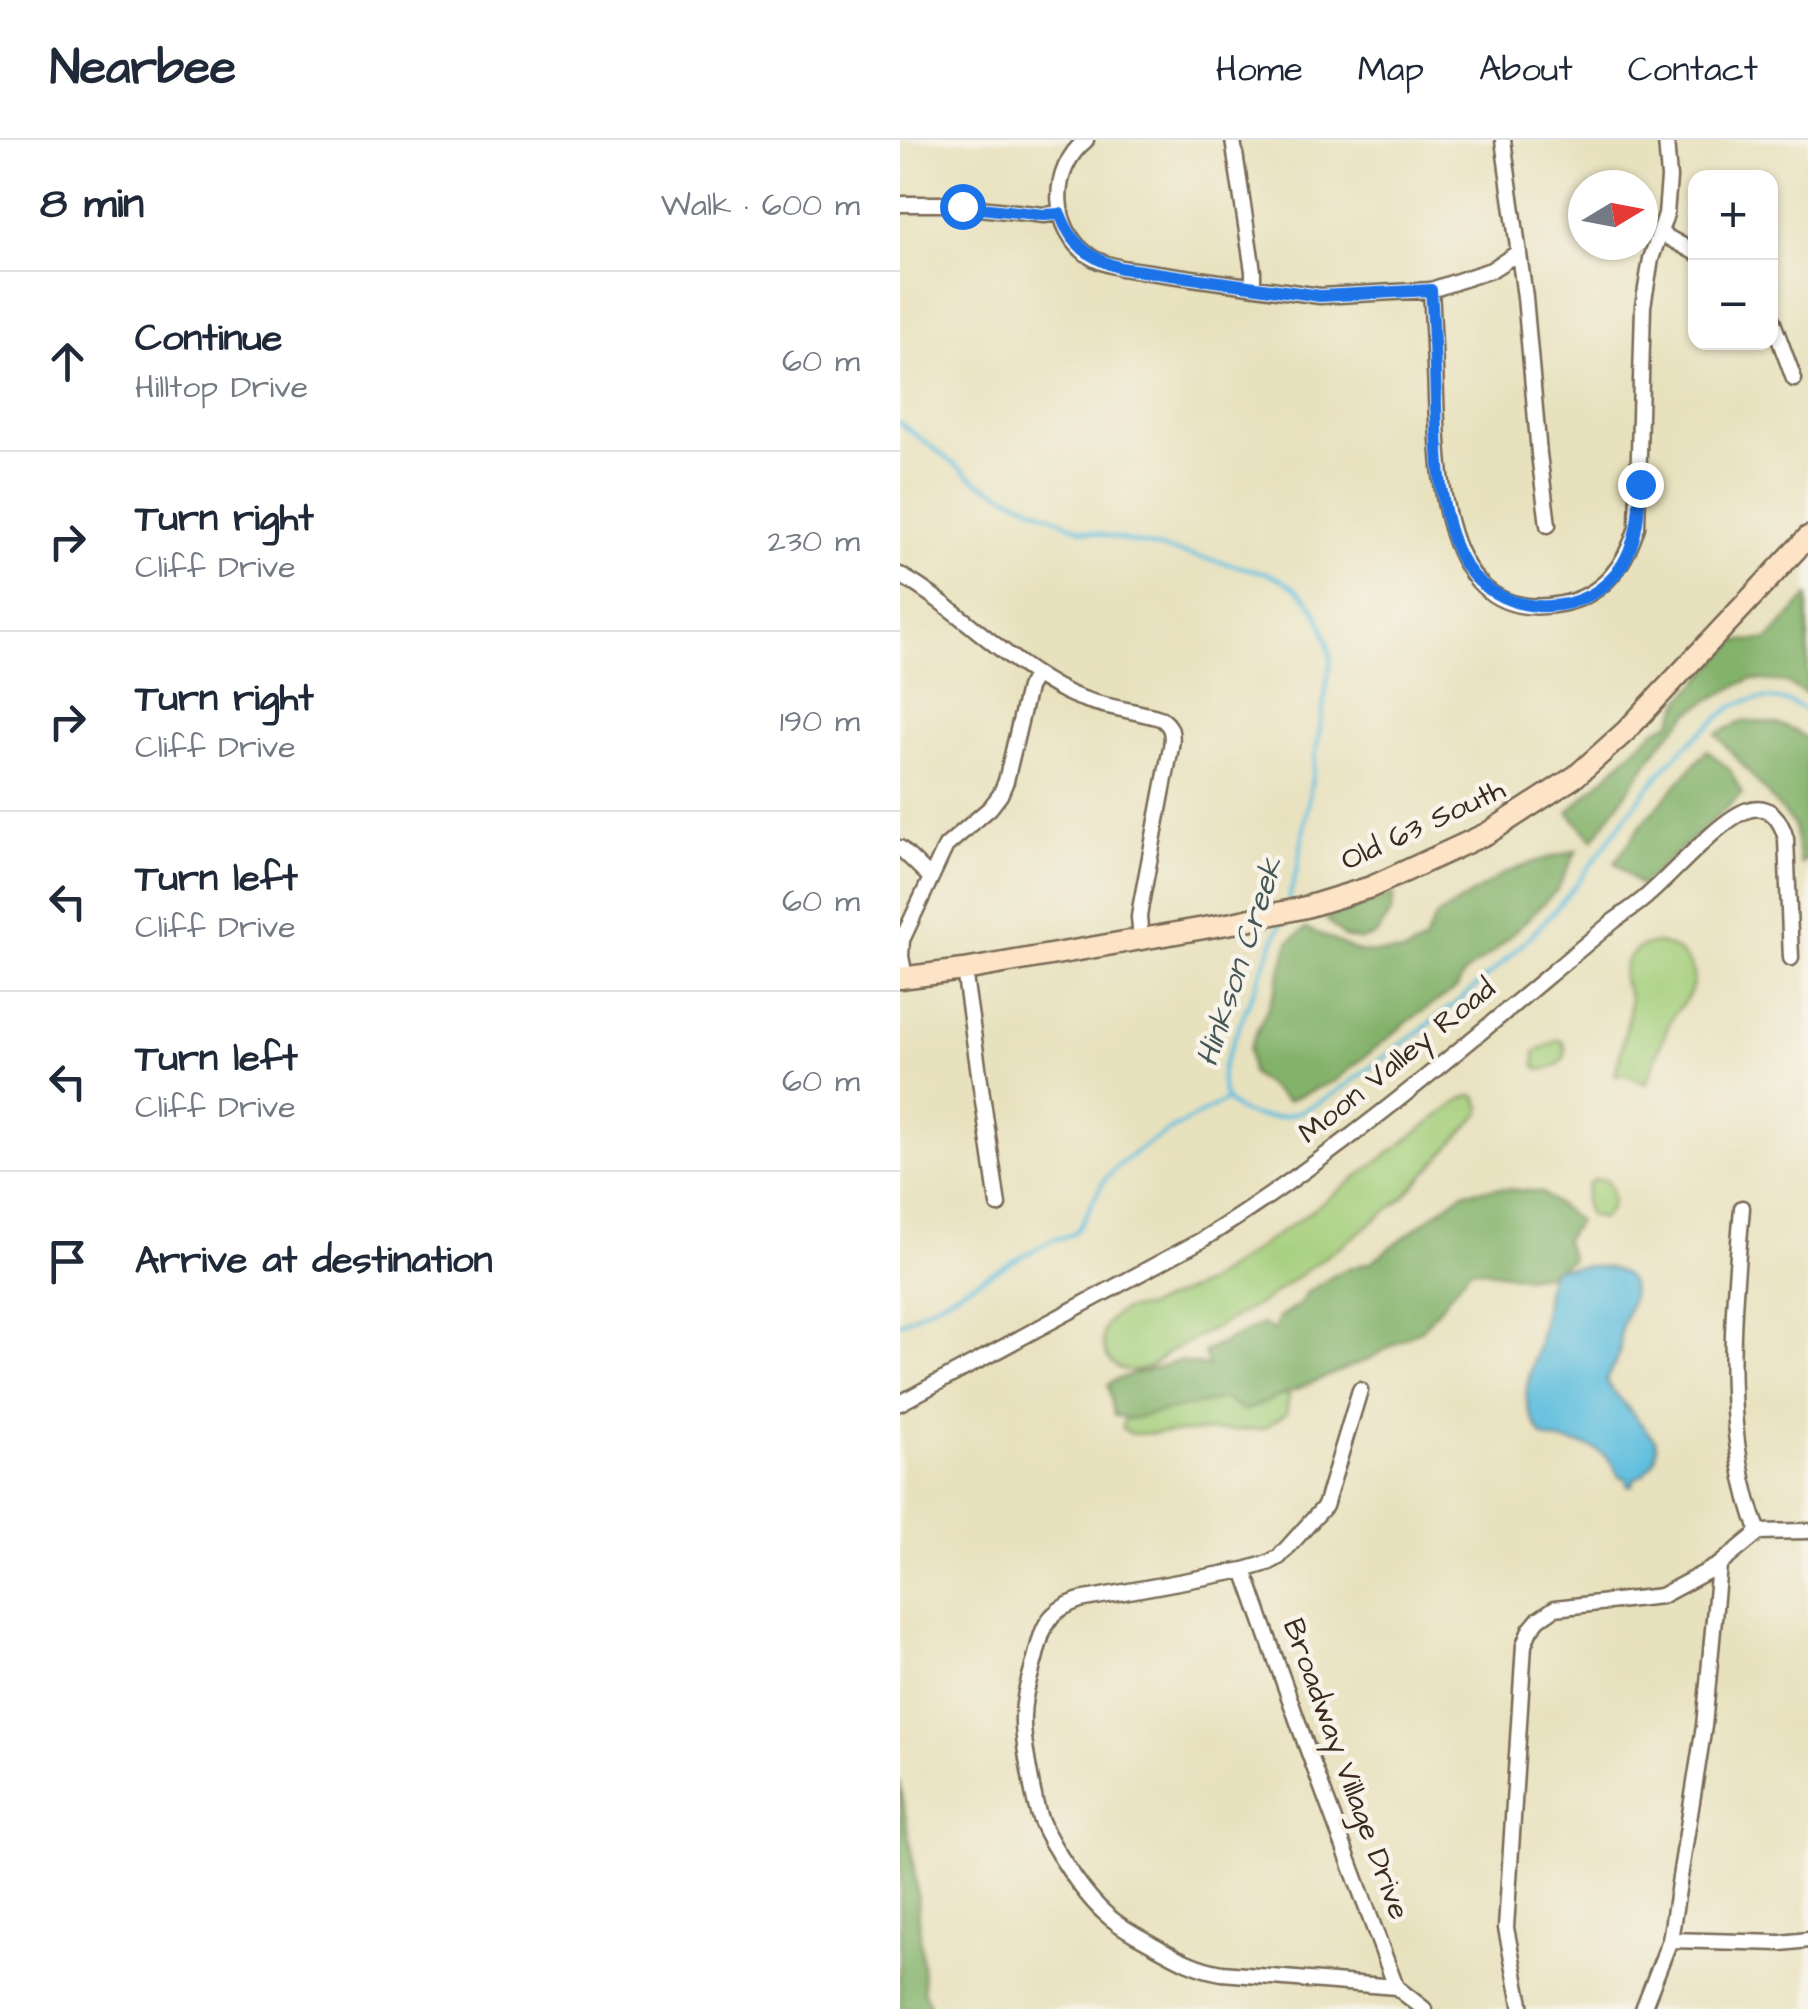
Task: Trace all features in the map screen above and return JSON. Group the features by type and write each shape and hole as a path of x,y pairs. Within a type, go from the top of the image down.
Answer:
{"main road":[{"name":"Old 63 South","path":"903,978 1233,923 1338,898 1488,834 1576,776 1626,731 1808,538"}],"street":[{"path":"1086,140 1069,158 1064,170 1058,196 1060,214 1072,238 1090,256 1121,268 1333,296 1431,290 1491,270 1519,252"},
{"path":"1232,140 1253,286"},
{"path":"1502,140 1519,252 1548,525"},
{"path":"1431,290 1439,466 1460,554 1484,588 1504,600 1538,606 1566,604 1589,594 1612,577 1626,558 1636,527 1643,306 1650,259 1668,196 1666,140"},
{"path":"900,204 1060,214"},
{"path":"1660,233 1688,249"},
{"path":"1778,338 1794,379"},
{"path":"900,576 1035,675 1079,698 1160,718 1171,729 1172,747 1139,916 1140,938"},
{"path":"903,978 902,940 946,846 990,808 1000,794 1028,688 1035,675"},
{"name":"Moon Valley Road","path":"900,1402 1200,1241 1243,1214 1403,1095 1645,898 1732,818 1750,808 1774,814 1786,839 1791,958"},
{"path":"900,848 931,878"},
{"path":"964,970 998,1204"},
{"path":"1742,1208 1734,1300 1733,1388 1746,1500 1760,1532"},
{"path":"1360,1390 1325,1506 1279,1557 1244,1570 1063,1606 1049,1616 1041,1634 1024,1698 1022,1725 1039,1818 1095,1904 1120,1926 1196,1968 1396,1986 1424,2009"},
{"path":"1522,2009 1506,1928 1524,1645 1530,1630 1555,1608 1661,1596 1719,1566 1760,1532 1808,1531"},
{"path":"1643,2009 1670,1940 1704,1726 1719,1566"},
{"name":"Broadway Village Drive","path":"1244,1570 1396,1986"},
{"path":"1670,1940 1808,1940"}],"green space":[{"path":"1808,596 1808,695 1784,682 1751,679 1689,713 1659,746 1593,840 1568,812 1656,729 1671,722 1682,699 1736,641 1768,640"},
{"path":"1743,721 1786,727 1808,741 1808,858 1800,864 1794,825 1716,734"},
{"path":"1707,750 1730,770 1742,794 1640,886 1615,862 1642,824"},
{"path":"1577,850 1557,890 1497,949 1464,974 1457,988 1410,1020 1335,1081 1287,1101 1251,1073 1249,1049 1275,991 1289,942 1306,928 1359,952 1403,953 1424,942 1435,918 1503,874"},
{"path":"1394,895 1391,912 1376,935 1360,940 1344,937 1326,919"},
{"path":"1659,943 1683,956 1693,978 1688,996 1669,1024 1646,1084 1625,1074 1615,1075 1630,1009 1623,970 1633,953"},
{"path":"1558,1040 1565,1048 1563,1059 1550,1068 1538,1069 1535,1052"},
{"path":"1472,1095 1476,1096 1481,1112 1404,1197 1357,1234 1261,1303 1145,1368 1127,1371 1113,1364 1105,1352 1103,1336 1108,1322 1122,1311 1145,1308 1205,1284"},
{"path":"1606,1180 1612,1195 1602,1219 1589,1216 1585,1203 1589,1183"},
{"path":"1498,1188 1541,1192 1578,1221 1564,1240 1572,1259 1546,1274 1523,1277 1471,1268 1423,1328 1369,1359 1244,1411 1224,1399 1129,1419 1114,1415 1108,1385 1114,1380 1179,1361 1208,1367 1204,1352 1262,1324 1274,1330 1279,1318 1301,1303 1306,1293 1341,1271 1371,1262 1464,1192"},
{"path":"1285,1386 1289,1396 1286,1414 1263,1429 1131,1434 1122,1428 1130,1416"},
{"path":"900,1781 917,1889 924,1993 932,2009 900,2009"}],"water":[{"path":"1588,1266 1620,1272 1632,1289 1619,1354 1606,1382 1655,1440 1655,1460 1644,1474 1634,1479 1633,1485 1628,1485 1625,1477 1620,1478 1597,1450 1543,1437 1528,1408 1527,1385 1551,1271"}],"waterway":[{"name":"Hinkson Creek","path":"900,423 978,482 1082,530 1267,573 1294,588 1312,605 1331,658 1298,866 1288,902"},
{"name":"Hinkson Creek","path":"1282,921 1223,1066 1222,1086 1228,1102 1242,1112 1262,1117 1290,1115 1332,1094 1473,989 1565,898 1689,742 1729,709 1763,699 1782,701 1808,712"},
{"path":"900,1323 1054,1239 1074,1233 1103,1183 1119,1165 1163,1134 1226,1100"}],"route":[{"path":"962,206 1060,214 1080,248 1101,262 1121,268 1320,296 1431,290 1439,466 1453,538 1475,578 1504,600 1557,605 1581,598 1605,584 1620,568 1632,543 1640,484"}]}
